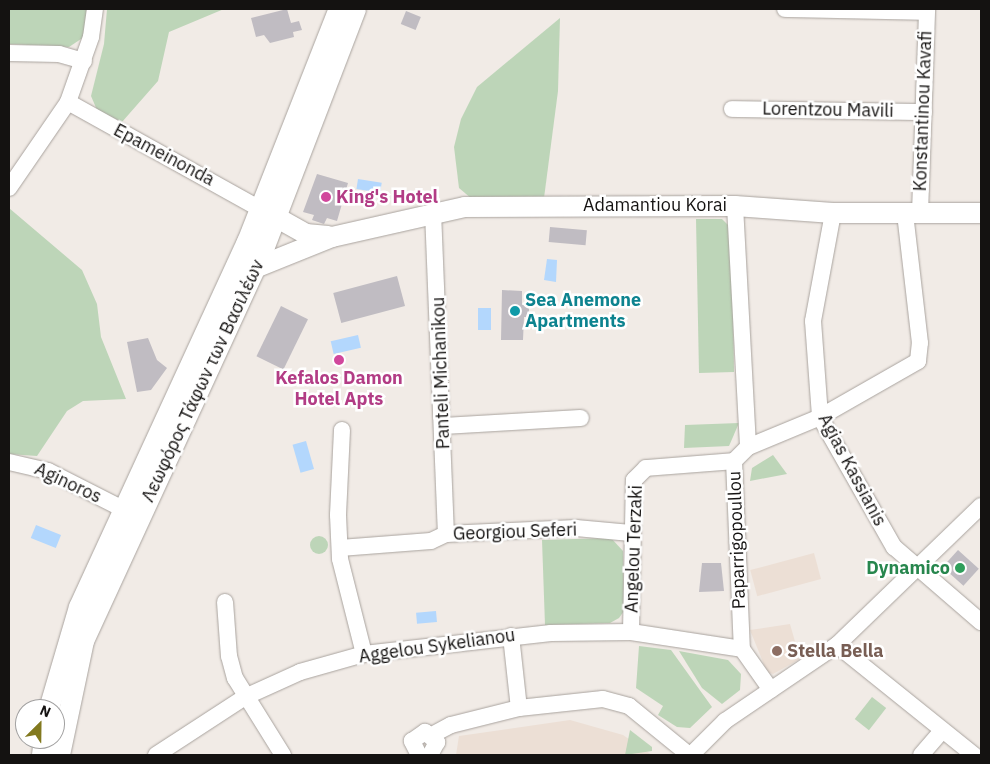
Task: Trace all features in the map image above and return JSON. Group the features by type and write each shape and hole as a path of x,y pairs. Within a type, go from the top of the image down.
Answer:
{"main road":[{"name":"Λεωφόρος Τάφων των Βασιλέων","path":"60,755 84,641 255,268 339,9"},
{"name":"Λεωφόρος Τάφων των Βασιλέων","path":"52,699 79,608 125,510 270,217 356,9"},
{"name":"Adamantiou Korai","path":"255,268 310,244 332,237 433,212 486,206 735,206 833,213 981,213"},
{"name":"Adamantiou Korai","path":"270,217 306,234 332,237"},
{"path":"270,217 286,237 310,244"}],"street":[{"path":"9,188 68,102 84,61 95,9"},
{"path":"785,9 926,10"},
{"name":"Konstantinou Kavafi","path":"820,417 918,361 920,343 913,213 924,112 926,10"},
{"path":"9,53 59,54 84,61"},
{"name":"Epameinonda","path":"68,102 270,217"},
{"name":"Lorentzou Mavili","path":"732,109 924,112"},
{"name":"Paparrigopoullou","path":"735,206 748,447 734,461 742,650"},
{"name":"Panteli Michanikou","path":"433,212 446,534"},
{"name":"Agias Kassianis","path":"833,213 813,321 820,417 894,547 981,622"},
{"path":"748,447 820,417"},
{"path":"443,426 581,418"},
{"path":"342,430 340,548 343,574 364,654"},
{"name":"Angelou Terzaki","path":"631,632 630,533 632,489 638,473 655,466 734,461"},
{"name":"Aginoros","path":"9,462 48,471 125,510"},
{"path":"419,755 412,746 414,737 420,732 432,735 451,725 519,708 582,700 617,701 641,715 690,755 724,721 836,645 981,506"},
{"name":"Georgiou Seferi","path":"340,548 431,541 446,534 576,528 630,533"},
{"path":"225,602 228,656 245,697 283,755"},
{"name":"Aggelou Sykelianou","path":"156,755 245,697 300,672 364,654 511,636 631,632 742,650"},
{"path":"511,636 519,708"},
{"path":"836,645 974,755"},
{"path":"742,650 771,690"},
{"path":"921,755 942,731"},
{"path":"430,755 437,746 432,735"}],"shaded area":[{"path":"814,553 821,579 757,596 750,570"},
{"name":"Stella Bella","path":"790,624 800,659 773,674 767,672 750,630"},
{"path":"570,720 623,735 652,755 456,755 459,736"}],"green space":[{"path":"9,9 87,9 84,37 69,47 9,44"},
{"path":"107,9 224,9 169,32 158,81 122,122 97,110 91,96 104,44"},
{"path":"560,18 558,91 544,198 472,199 459,188 454,147 461,119 477,87"},
{"path":"9,208 82,270 97,304 101,337 126,399 83,401 67,411 37,456 9,454"},
{"path":"696,219 722,219 732,229 734,372 699,373"},
{"path":"739,423 729,446 684,448 685,425"},
{"path":"773,455 787,474 750,481 752,468"},
{"path":"319,536 325,539 328,545 325,551 319,554 313,551 310,545 313,539"},
{"path":"611,538 623,551 624,611 619,618 610,623 545,625 542,540"},
{"path":"639,646 671,650 712,707 690,728 677,727 658,715 663,706 636,688"},
{"path":"679,651 728,660 741,674 740,690 722,704 702,688"},
{"path":"872,697 886,708 869,730 855,719"},
{"path":"630,730 652,747 652,751 625,755"}],"water":[{"path":"358,179 382,183 380,193 356,189"},
{"path":"547,259 557,260 556,282 544,280"},
{"path":"478,308 491,308 491,330 478,330"},
{"path":"358,335 361,348 334,354 331,341"},
{"path":"306,441 314,469 301,473 293,445"},
{"path":"36,525 61,535 56,548 31,538"},
{"path":"436,611 437,622 417,624 416,613"}],"building":[{"path":"287,9 291,23 299,21 302,30 293,32 294,37 270,43 264,35 256,37 251,18"},
{"path":"406,11 421,17 416,30 401,24"},
{"name":"King's Hotel","path":"317,174 348,183 337,221 327,218 324,224 312,220 314,215 303,212"},
{"path":"550,227 587,230 586,245 549,242"},
{"name":"Kefalos Damon Hotel Apts","path":"397,276 405,306 341,323 333,293"},
{"name":"Sea Anemone Apartments","path":"502,290 522,291 522,305 529,305 529,317 524,317 523,340 501,340"},
{"path":"281,306 308,319 283,369 256,356"},
{"path":"148,338 157,360 167,368 151,390 137,392 127,342"},
{"name":"Dynamico","path":"958,550 979,569 963,586 943,567"},
{"path":"702,563 721,563 724,591 699,592"}],"place":[{"name":"King's Hotel","path":"326,197"},
{"name":"Sea Anemone Apartments","path":"515,311"},
{"name":"Kefalos Damon Hotel Apts","path":"339,360"},
{"name":"Dynamico","path":"960,568"},
{"name":"Stella Bella","path":"777,651"}]}
